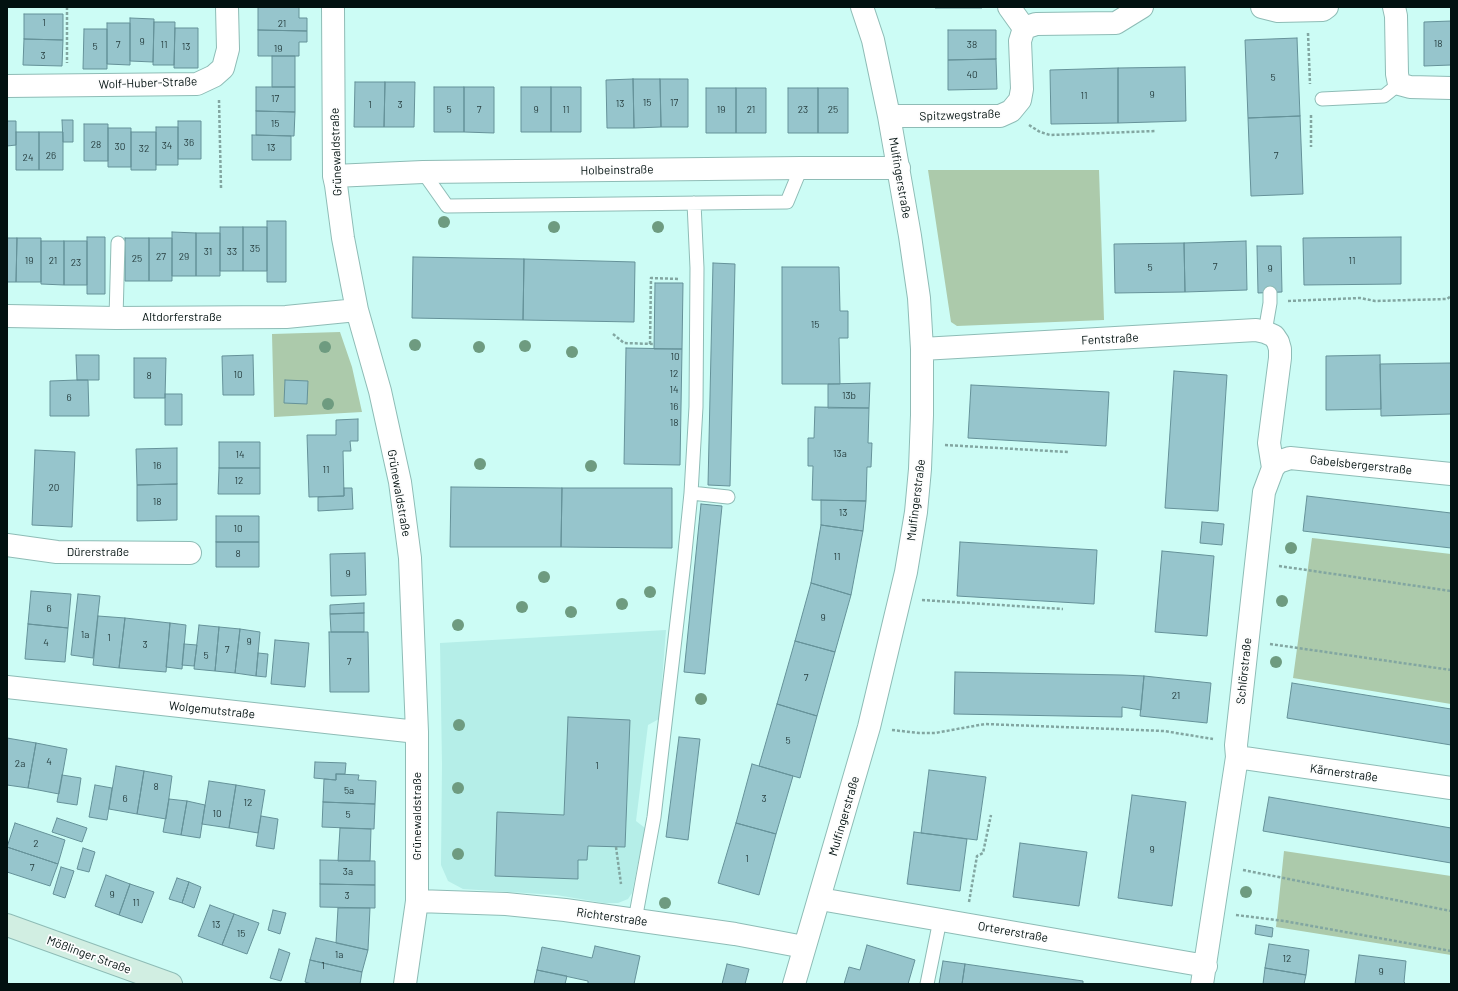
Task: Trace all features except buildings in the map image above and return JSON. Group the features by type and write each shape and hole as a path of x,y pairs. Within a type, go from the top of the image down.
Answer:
{"street":[{"name":"Wolf-Huber-Straße","path":"7,86 197,84 214,76 223,68 228,49 227,7"},
{"name":"Grünewaldstraße","path":"333,7 334,176 343,238 357,310 380,391 401,490 410,558 417,732 417,901 405,984"},
{"name":"Mulfingerstraße","path":"794,984 869,727 900,599 916,512 922,444 922,349 919,298 899,168 889,116 873,40 862,7"},
{"path":"1009,7 1024,28 1036,24 1116,23 1142,7"},
{"path":"1262,7 1278,12 1317,9"},
{"path":"1394,7 1396,16 1397,74 1399,84 1410,87 1451,88"},
{"name":"Spitzwegstraße","path":"889,116 1000,116 1011,111 1020,100 1022,89 1020,41 1024,28"},
{"name":"Holbeinstraße","path":"334,176 423,172 899,168"},
{"name":"Altdorferstraße","path":"7,316 116,318 286,317 357,310"},
{"name":"Fentstraße","path":"922,349 1256,330 1265,332"},
{"path":"1265,332 1274,336 1280,349 1269,444 1273,468"},
{"name":"Gabelsbergerstraße","path":"1273,468 1278,462 1290,458 1451,474"},
{"name":"Schlörstraße","path":"1204,975 1237,751 1264,492 1273,468"},
{"name":"Dürerstraße","path":"7,545 58,552 190,553"},
{"name":"Wolgemutstraße","path":"7,687 417,732"},
{"name":"Kärnerstraße","path":"1237,751 1451,788"},
{"name":"Ortererstraße","path":"820,899 965,924 1204,975"},
{"name":"Richterstraße","path":"417,901 506,904 565,910 735,934 804,947"},
{"name":"Mößlinger Straße","path":"7,925 171,984"}],"lane":[{"path":"1322,99 1384,96 1399,84"},
{"path":"423,172 447,206 787,202 801,168"},
{"path":"630,920 654,817 691,493 690,407 697,268 694,203"},
{"path":"116,318 118,243"},
{"path":"1265,332 1270,298"},
{"path":"691,493 728,497"},
{"path":"927,984 940,920"}],"path":[{"path":"67,7 67,85"},
{"path":"1311,90 1317,9"},
{"path":"214,76 219,87 221,188"},
{"path":"1011,111 1040,132 1050,135 1156,131"},
{"path":"1311,112 1311,147"},
{"path":"613,334 624,343 652,344 651,278 676,279"},
{"path":"1270,298 1360,298 1375,300 1447,299 1451,296"},
{"path":"922,444 1068,452"},
{"path":"1278,565 1451,590"},
{"path":"900,599 1063,609"},
{"path":"1269,644 1451,670"},
{"path":"919,733 935,733 985,724 1164,731 1210,738 1237,751"},
{"path":"965,924 977,856 983,853 991,815"},
{"path":"616,847 630,920"},
{"path":"1242,870 1451,911"},
{"path":"1235,915 1284,921 1451,951"}],"shaded area":[{"path":"666,630 659,719 648,725 636,821 645,828 632,893 628,899 618,903 604,903 556,895 463,889 448,881 441,865 442,764 440,643"}],"green space":[{"path":"928,170 1099,170 1104,320 957,326 951,322"},
{"path":"340,332 352,367 362,412 274,417 272,334"},
{"path":"1312,538 1451,554 1451,704 1293,678"},
{"path":"1284,851 1451,876 1451,955 1276,927"}]}
